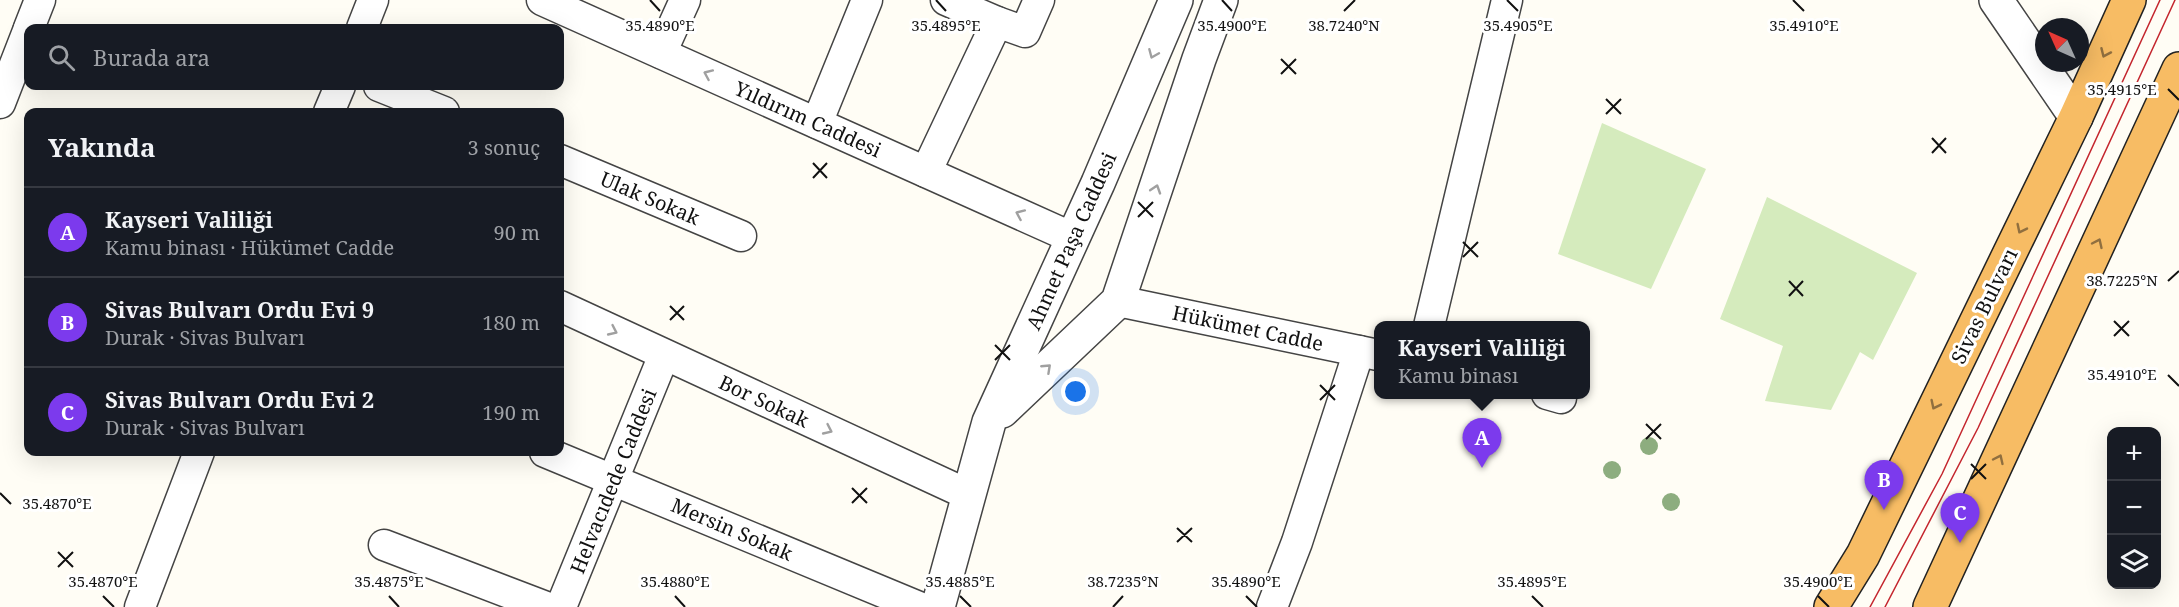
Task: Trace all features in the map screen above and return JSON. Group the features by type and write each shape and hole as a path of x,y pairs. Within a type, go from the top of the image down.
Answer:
{"highway":[{"name":"Sivas Bulvarı","path":"1831,607 1863,555 2076,117 2129,0"},
{"path":"1930,607 2178,76"}],"street":[{"path":"31,24 40,0"},
{"path":"364,24 373,0"},
{"name":"Yıldırım Caddesi","path":"542,0 1073,238"},
{"path":"661,53 685,0"},
{"path":"816,123 867,0"},
{"path":"946,0 1025,32 1039,0"},
{"name":"Ahmet Paşa Caddesi","path":"989,422 1073,238 1176,0"},
{"name":"Ahmet Paşa Caddesi","path":"989,422 1118,301 1221,0"},
{"path":"1430,321 1507,0"},
{"path":"1996,0 2076,117"},
{"path":"926,172 997,22"},
{"path":"0,103 24,42"},
{"path":"331,108 338,90"},
{"path":"389,90 434,108"},
{"name":"Ulak Sokak","path":"564,162 741,236"},
{"name":"Hükümet Cadde","path":"1118,301 1369,353"},
{"name":"Bor Sokak","path":"564,308 969,495"},
{"path":"1272,607 1369,353"},
{"name":"Helvacıdede Caddesi","path":"561,607 664,355"},
{"path":"938,607 989,422"},
{"path":"140,607 197,456"},
{"name":"Mersin Sokak","path":"555,456 919,607"},
{"path":"384,544 546,607"}],"green space":[{"path":"1602,123 1706,169 1651,289 1558,254"},
{"path":"1767,197 1917,273 1873,360 1860,352 1831,410 1765,401 1783,346 1720,319"}],"tram line":[{"path":"1870,607 1942,474 2160,0"},
{"path":"1885,607 1978,428 2175,0"}],"place":[{"name":"Kayseri Valiliği","path":"1482,468"},
{"name":"Sivas Bulvarı Ordu Evi 9","path":"1884,510"},
{"name":"Sivas Bulvarı Ordu Evi 2","path":"1960,543"}]}
